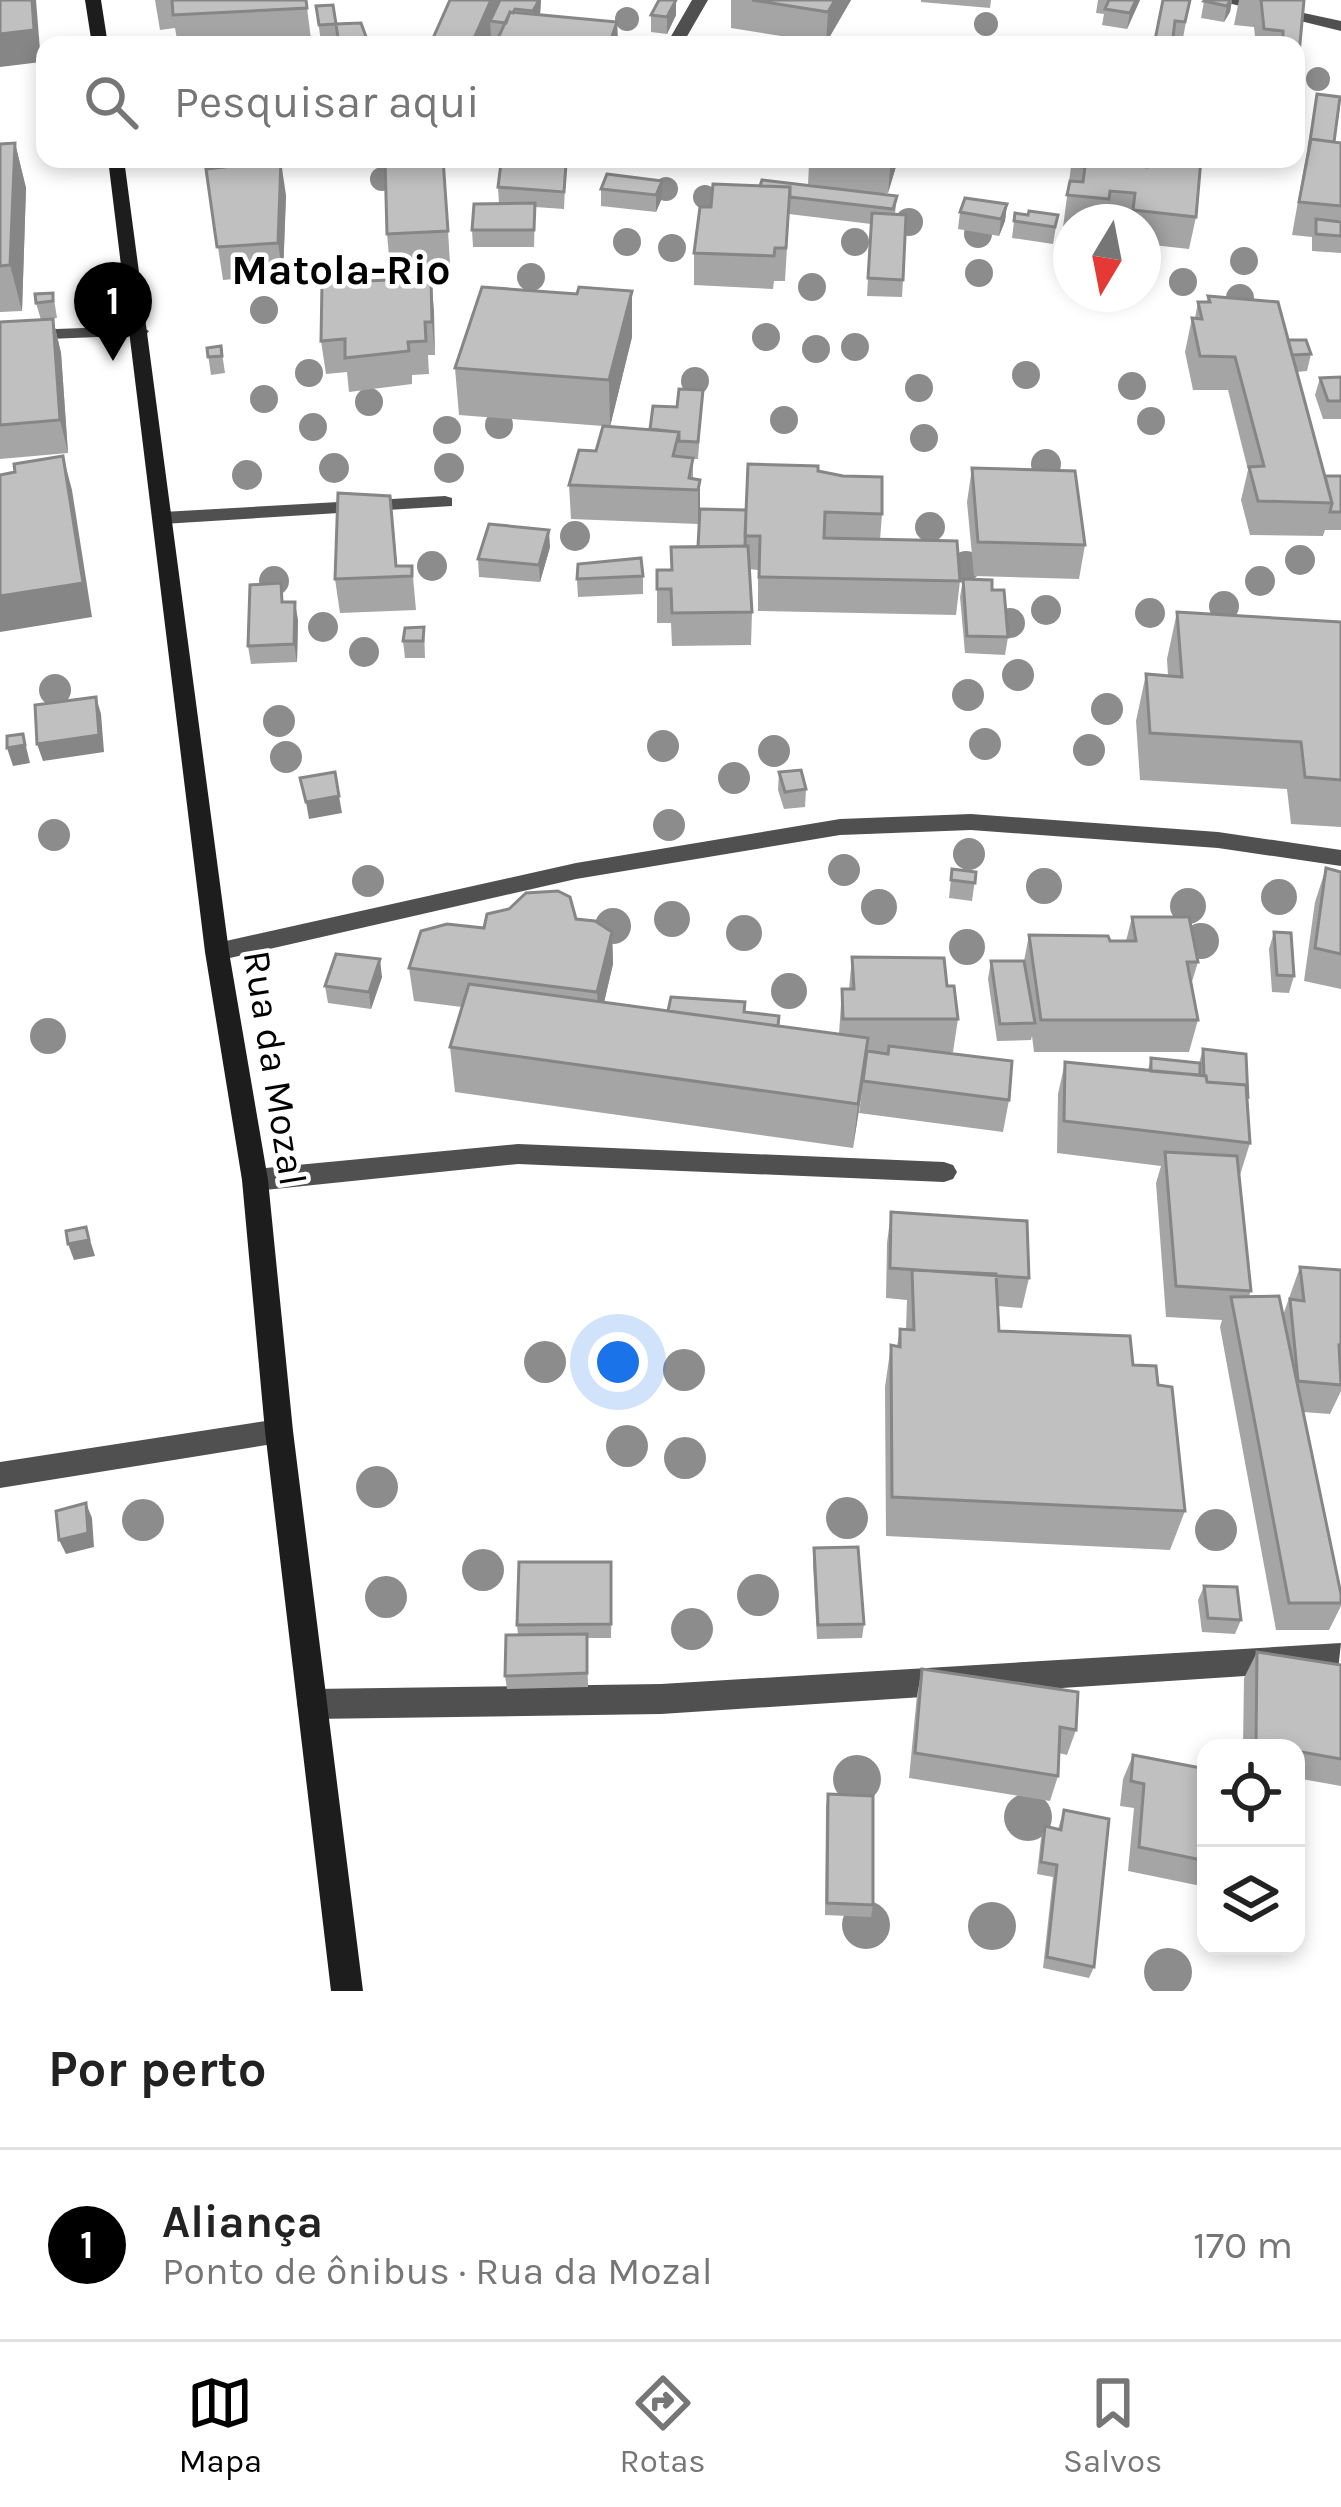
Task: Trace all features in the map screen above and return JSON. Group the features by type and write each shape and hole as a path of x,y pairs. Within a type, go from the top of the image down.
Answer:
{"main road":[{"path":"93,0 99,36"},
{"name":"Rua da Mozal","path":"117,168 217,952 255,1180 279,1431 347,1991"}],"street":[{"path":"679,36 700,0"},
{"path":"1224,0 1341,26"},
{"path":"0,336 140,331"},
{"path":"164,518 445,502"},
{"path":"217,952 576,871 839,827 970,822 1218,840 1341,858"},
{"path":"255,1180 518,1154 944,1172"},
{"path":"0,1475 279,1431"},
{"path":"312,1704 662,1699 1338,1656"}],"building":[{"path":"0,0 32,0 34,30 0,34"},
{"path":"172,0 306,0 307,8 173,15"},
{"path":"450,0 491,0 475,36 434,36"},
{"path":"500,0 539,0 533,11 510,12 506,23 490,21"},
{"path":"659,0 676,0 667,17 651,15"},
{"path":"752,0 835,0 828,12"},
{"path":"1109,0 1136,0 1130,13 1105,9"},
{"path":"1163,0 1190,0 1185,22 1175,21 1173,36 1156,36"},
{"path":"1261,0 1304,0 1301,36 1264,29"},
{"path":"333,5 336,24 319,25 316,6"},
{"path":"510,12 617,22 612,36 499,36"},
{"path":"361,23 366,36 338,36 336,24"},
{"path":"1317,94 1340,97 1334,142 1311,139 1309,148"},
{"path":"1311,139 1341,143 1341,206 1299,202"},
{"path":"15,143 10,265 0,266 0,144"},
{"path":"281,168 278,243 217,247 206,169"},
{"path":"385,168 444,168 448,231 387,234"},
{"path":"500,168 566,168 564,192 498,187"},
{"path":"1085,168 1200,168 1196,217 1161,213 1161,204 1134,204 1135,193 1110,191 1109,199 1067,195 1070,181 1083,182"},
{"path":"607,174 662,181 656,195 601,189"},
{"path":"762,180 897,196 893,209 790,197 790,187 760,186"},
{"path":"713,184 790,187 786,248 775,248 774,256 694,253 700,207 711,207"},
{"path":"965,198 1007,204 1001,219 960,212"},
{"path":"535,203 534,230 472,230 474,204"},
{"path":"1029,211 1053,214 1053,227 1014,221 1015,213 1028,215"},
{"path":"872,213 906,215 903,280 868,278"},
{"path":"1316,219 1341,222 1341,236 1316,234"},
{"path":"431,278 432,322 425,322 426,341 408,342 409,351 345,358 345,339 321,341 322,283"},
{"path":"482,287 577,294 579,287 632,291 609,380 455,368"},
{"path":"53,293 53,301 36,303 35,294"},
{"path":"1208,296 1278,302 1332,503 1258,501 1249,467 1264,466 1235,357 1200,356 1192,318 1202,319 1198,302 1210,302"},
{"path":"53,319 60,420 0,425 0,322"},
{"path":"1288,340 1306,340 1311,354 1292,355"},
{"path":"221,346 222,356 208,357 207,348"},
{"path":"1341,377 1341,401 1328,401 1320,378"},
{"path":"679,389 703,390 698,442 679,441 679,432 650,429 653,406 677,407"},
{"path":"603,426 679,432 673,456 693,458 689,478 700,480 698,490 569,485 579,450 596,451"},
{"path":"63,456 83,583 0,596 0,475 15,472 14,464"},
{"path":"748,464 818,466 818,471 843,476 882,477 882,514 825,512 824,538 957,541 960,581 759,577 760,536 745,536"},
{"path":"972,468 1075,471 1085,545 978,542"},
{"path":"1325,476 1341,476 1341,512 1330,512"},
{"path":"338,493 390,496 396,566 412,566 412,576 335,579"},
{"path":"700,509 746,510 745,546 698,547"},
{"path":"489,524 549,530 539,565 478,559"},
{"path":"748,546 752,612 672,613 671,589 657,589 657,570 672,570 671,547"},
{"path":"641,558 643,576 577,579 578,564"},
{"path":"963,579 992,580 992,590 1004,590 1008,637 967,636"},
{"path":"281,583 282,602 295,602 294,644 248,646 250,585"},
{"path":"1177,612 1341,622 1341,780 1305,777 1301,742 1150,733 1146,674 1182,677"},
{"path":"424,627 423,641 403,641 405,628"},
{"path":"96,697 99,735 37,744 35,705"},
{"path":"23,734 25,745 7,748 7,736"},
{"path":"801,770 806,789 785,792 779,772"},
{"path":"335,772 339,796 306,802 300,778"},
{"path":"1326,868 1341,872 1341,954 1315,948"},
{"path":"952,869 976,872 975,883 951,880"},
{"path":"558,891 570,897 576,919 595,921 612,932 597,992 409,968 421,931 447,924 484,928 487,914 509,909 526,893"},
{"path":"1132,917 1189,917 1198,962 1187,962 1198,1020 1041,1020 1029,935 1136,941"},
{"path":"1274,932 1291,933 1294,976 1277,975"},
{"path":"336,954 380,959 369,992 325,986"},
{"path":"852,957 944,958 958,1019 843,1019 842,989 854,989"},
{"path":"991,961 1024,961 1035,1023 1000,1024"},
{"path":"469,984 868,1038 858,1104 450,1047"},
{"path":"671,997 745,1002 744,1012 779,1016 778,1026 668,1011"},
{"path":"889,1046 1012,1061 1009,1100 863,1081 867,1051 888,1054"},
{"path":"1203,1049 1246,1054 1248,1099 1246,1085 1207,1082"},
{"path":"1151,1058 1200,1063 1200,1075 1151,1071"},
{"path":"1065,1062 1206,1076 1207,1082 1246,1085 1250,1143 1064,1121"},
{"path":"1165,1152 1237,1156 1251,1291 1176,1286"},
{"path":"891,1212 1027,1221 1029,1278 890,1268"},
{"path":"86,1227 89,1240 68,1244 66,1231"},
{"path":"1300,1267 1341,1270 1341,1385 1298,1381 1290,1299 1304,1301"},
{"path":"912,1270 996,1274 999,1331 1130,1336 1133,1365 1156,1366 1158,1385 1172,1387 1185,1511 892,1497 891,1345 900,1347 900,1329 914,1330"},
{"path":"1279,1296 1341,1603 1289,1603 1231,1297"},
{"path":"86,1503 88,1533 59,1540 56,1511"},
{"path":"858,1547 864,1624 818,1625 814,1548"},
{"path":"519,1562 611,1562 611,1624 517,1625"},
{"path":"1204,1586 1237,1587 1241,1620 1208,1618"},
{"path":"587,1634 587,1673 505,1676 506,1635"},
{"path":"1257,1652 1341,1665 1341,1759 1305,1753 1305,1739 1256,1739"},
{"path":"922,1669 1078,1692 1076,1730 1060,1727 1058,1776 915,1753"},
{"path":"1133,1755 1197,1767 1197,1859 1139,1847 1144,1784 1131,1781"},
{"path":"828,1794 873,1796 873,1905 827,1903"},
{"path":"1064,1810 1109,1819 1094,1967 1047,1957 1057,1865 1041,1862 1045,1826 1061,1830"}],"place":[{"name":"Aliança","path":"113,361"}],"district":[{"name":"Matola-Rio","path":"341,270"}]}
